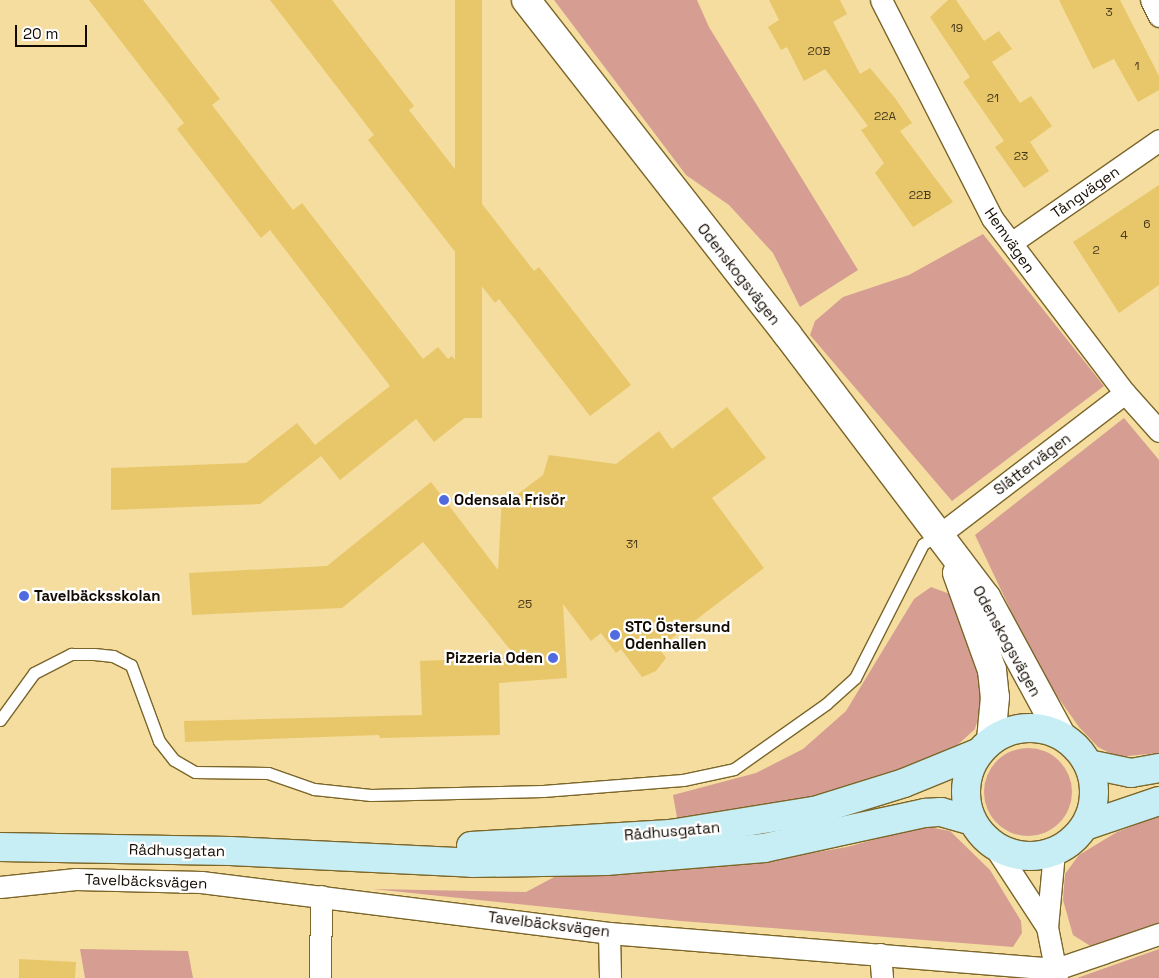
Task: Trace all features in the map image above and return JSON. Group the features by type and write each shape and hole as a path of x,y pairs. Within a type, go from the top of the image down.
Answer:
{"main road":[{"path":"1024,728 1061,735 1073,744 1088,764 1095,791 1085,826 1072,842 1054,852 1034,857 1013,855 994,846 972,821 966,801 966,783 985,746 1024,728"},
{"name":"Rådhusgatan","path":"354,857 701,830 814,812 904,783 985,746"},
{"path":"1088,764 1131,773 1159,768"},
{"path":"1085,826 1159,801"},
{"name":"Rådhusgatan","path":"0,847 354,857 472,863 606,861 764,848 925,813 941,812 972,821"}],"street":[{"name":"Odenskogsvägen","path":"526,0 986,597 1061,735"},
{"name":"Hemvägen","path":"881,0 992,218 1124,392 1159,431"},
{"path":"1151,0 1159,16"},
{"name":"Tångvägen","path":"1011,243 1159,140"},
{"name":"Slåttervägen","path":"944,543 1124,392"},
{"name":"Odenskogsvägen","path":"944,543 992,670 995,710 985,746"},
{"path":"994,846 1047,927"},
{"path":"1054,852 1047,927 1057,973 1159,934"},
{"name":"Tavelbäcksvägen","path":"0,887 76,879 201,882 609,932 880,954 1057,973"},
{"path":"320,978 321,896"},
{"path":"609,932 610,978"},
{"path":"880,954 882,978"}],"lane":[{"path":"0,720 34,674 71,654 94,654 113,656 131,665 159,741 174,760 196,772 268,773 314,789 371,795 543,791 683,780 734,769 826,704 856,678 923,544 944,543"}],"shaded area":[{"path":"554,0 697,0 709,27 858,270 800,307 773,253 729,205 686,175"},
{"path":"983,234 1104,386 952,501 810,335 815,321 843,297 909,275"},
{"path":"1124,418 1159,460 1159,753 1117,757 1098,747 1079,727 1040,672 975,535"},
{"path":"931,587 950,594 961,615 985,692 975,729 953,749 890,776 801,802 678,823 673,795 756,773 803,749 846,711 914,599"},
{"path":"1019,748 1037,748 1053,755 1065,767 1072,783 1072,801 1065,817 1053,829 1037,836 1019,836 1003,829 991,817 984,801 984,783 991,767 1003,755"},
{"path":"1159,816 1159,923 1092,947 1073,935 1063,900 1065,874 1079,855 1117,832"},
{"path":"923,826 950,831 990,870 1021,921 1022,933 1013,947 681,921 373,889 526,892 558,875 754,863 847,847"},
{"path":"80,949 188,951 193,978 85,978"},
{"path":"1159,949 1159,978 1077,978"}],"building":[{"path":"89,0 143,0 220,99 212,105 293,210 302,203 423,359 438,347 448,359 452,356 479,391 469,398 477,408 434,442 416,419 340,480 321,456 260,504 111,510 111,468 246,463 297,423 315,445 390,386 270,230 261,238 177,129 184,123"},
{"path":"270,0 332,0 414,106 409,110 534,271 539,267 631,385 590,416 499,299 495,303 368,140 374,135"},
{"path":"455,0 482,0 482,418 455,418"},
{"path":"769,0 840,0 847,14 833,22 860,74 870,68 895,98 912,123 900,131 953,202 913,227 875,173 884,163 861,130 868,126 825,69 804,81 787,47 781,50 768,27 779,20"},
{"path":"948,0 956,0 984,41 999,31 1012,49 992,62 1020,103 1031,96 1052,126 1030,142 1049,171 1024,188 995,147 1004,141 963,82 970,77 930,17"},
{"path":"1059,0 1120,0 1159,76 1159,90 1138,102 1114,59 1093,69"},
{"path":"1159,185 1159,285 1119,313 1073,242"},
{"path":"727,407 766,458 712,498 764,568 659,648 666,658 656,671 642,677 621,649 616,653 601,633 591,641 563,604 567,678 499,683 500,735 380,738 379,735 185,742 184,721 422,715 420,661 516,657 423,542 342,608 192,615 189,573 327,566 431,482 498,570 502,497 518,494 543,475 549,455 616,464 659,431 672,449"},
{"path":"19,959 76,962 75,978 19,978"}],"place":[{"name":"Odensala Frisör","path":"444,500"},
{"name":"Tavelbäcksskolan","path":"24,596"},
{"name":"STC Östersund Odenhallen","path":"615,635"},
{"name":"Pizzeria Oden","path":"553,658"}]}
